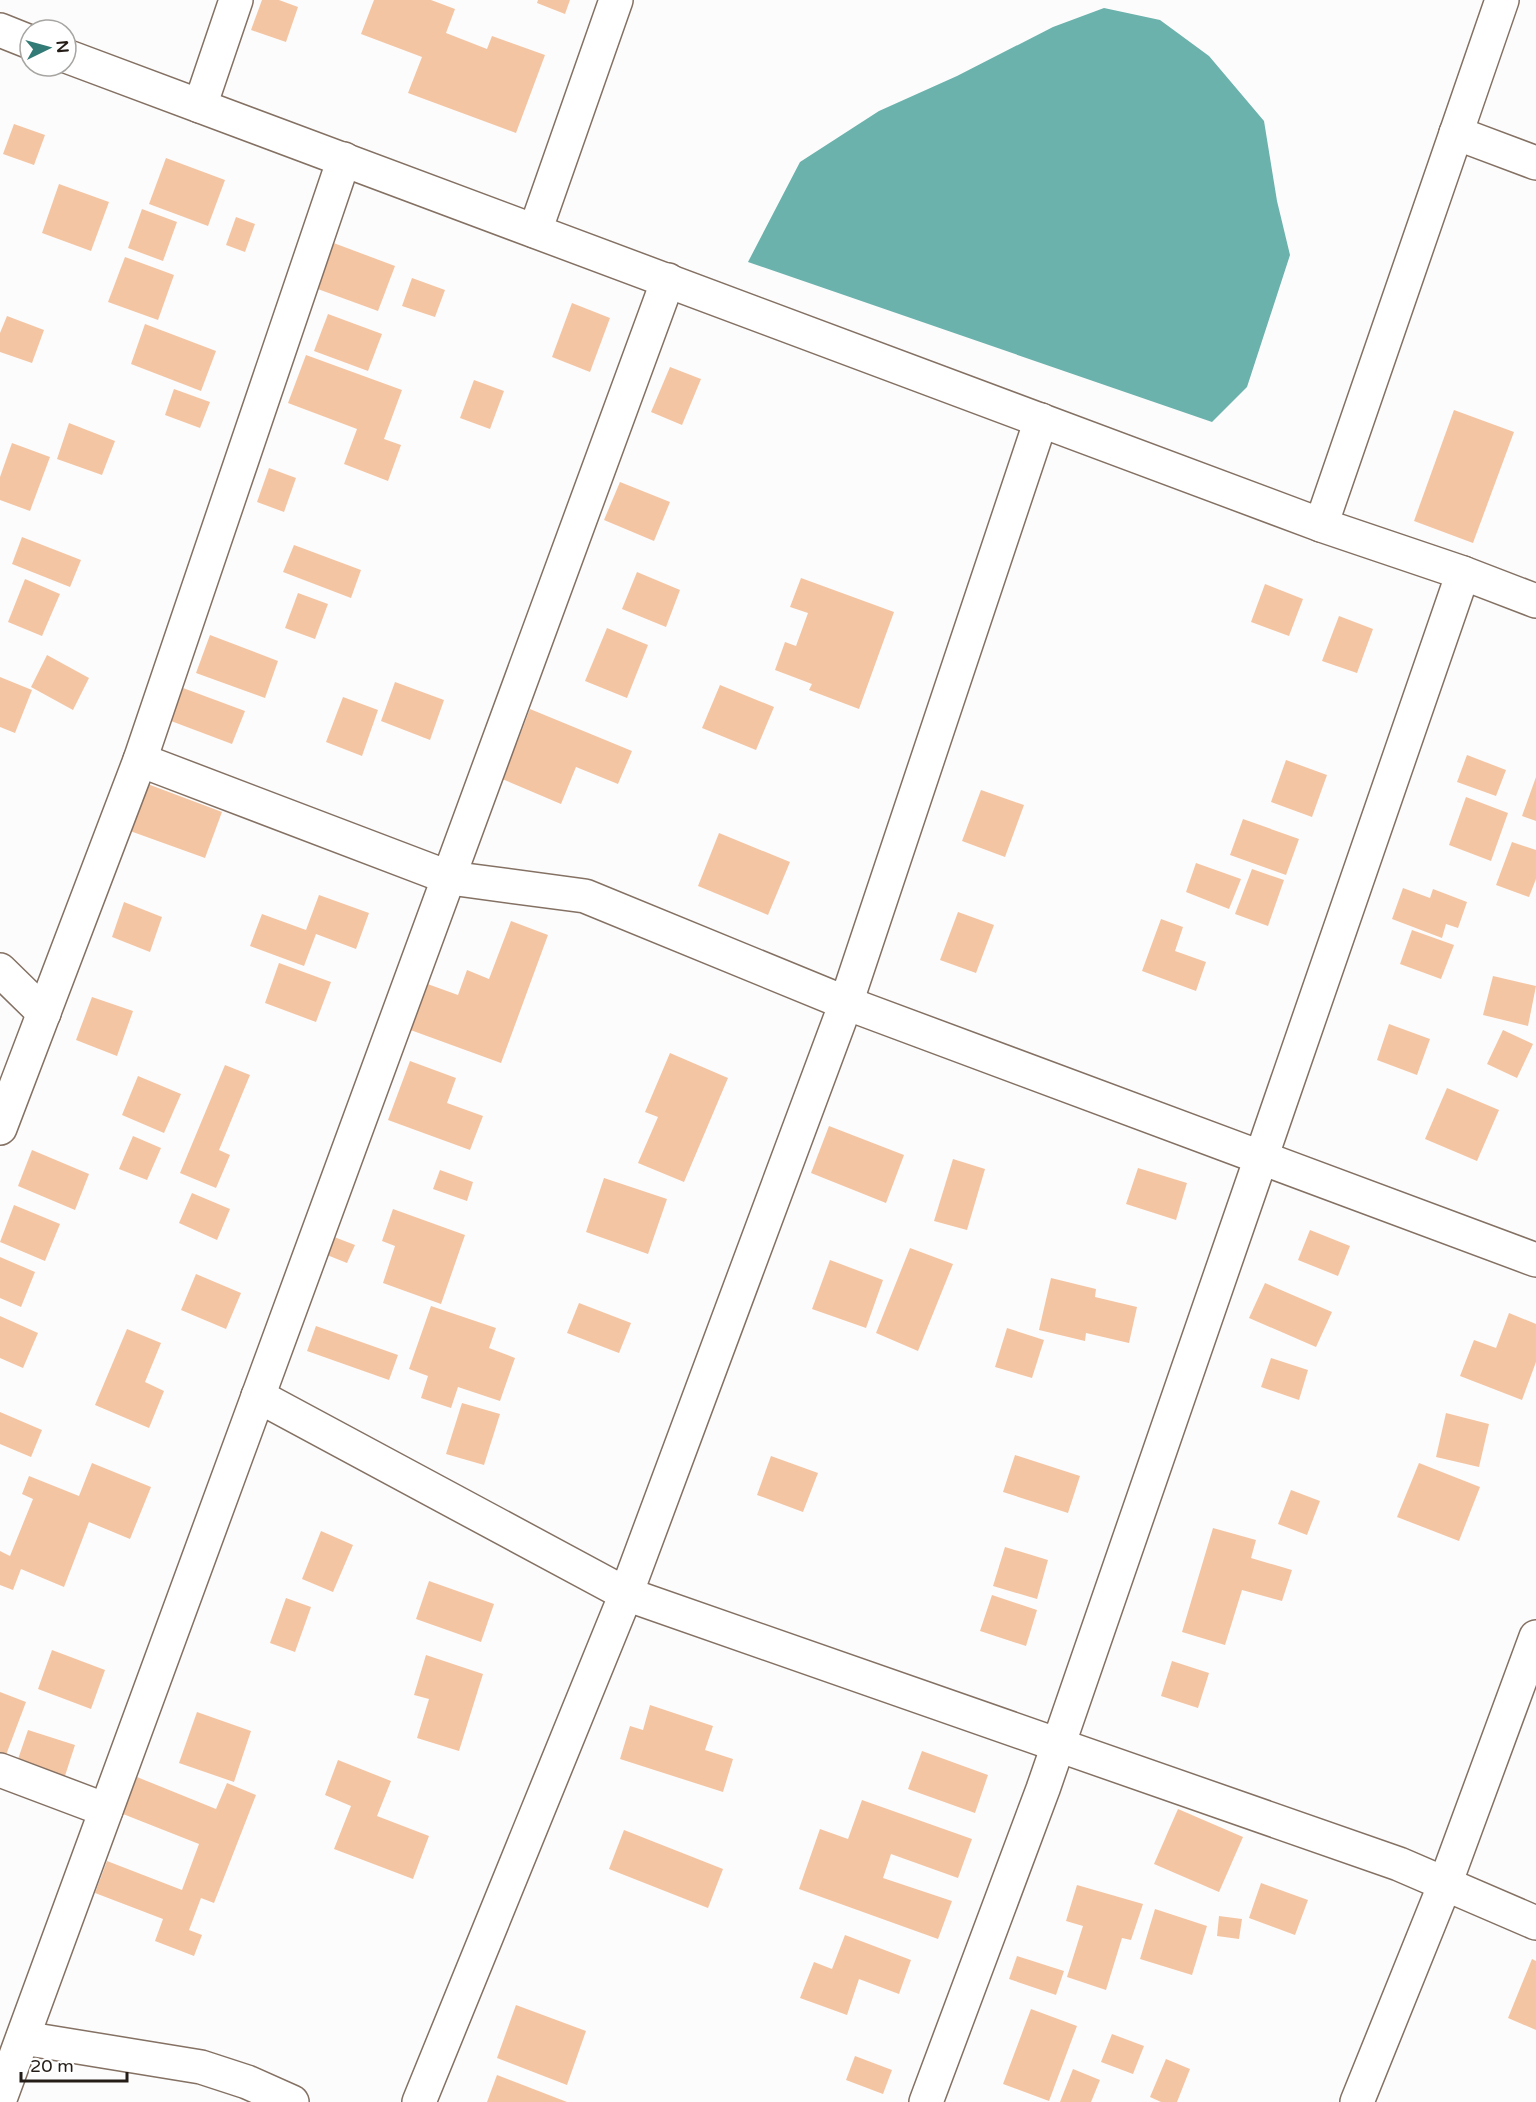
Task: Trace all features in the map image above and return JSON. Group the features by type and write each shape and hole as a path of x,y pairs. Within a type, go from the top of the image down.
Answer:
{"street":[{"path":"200,106 237,0"},
{"path":"535,231 616,0"},
{"path":"1321,525 1502,0"},
{"path":"0,30 18,37"},
{"path":"78,60 1321,525 1463,573 1536,601"},
{"path":"1456,133 1536,163"},
{"path":"0,1128 140,760 344,159"},
{"path":"0,2099 668,280"},
{"path":"419,2102 626,1594 846,1003 1041,420"},
{"path":"926,2102 1058,1745 1463,573"},
{"path":"140,760 450,878 585,896 846,1003 1536,1260"},
{"path":"0,970 44,1013"},
{"path":"258,1396 626,1594 1400,1864 1536,1923"},
{"path":"1357,2102 1445,1884 1536,1636"},
{"path":"0,1770 106,1810"},
{"path":"22,2038 201,2067 247,2082 292,2102"}],"water":[{"path":"1104,8 1160,20 1209,56 1264,121 1277,201 1290,255 1247,387 1212,422 748,262 800,162 879,111 957,76 1053,27"}],"building":[{"path":"262,0 279,0 298,7 286,42 251,30"},
{"path":"374,0 431,0 455,9 446,33 487,49 492,36 545,55 516,133 408,93 422,57 361,34"},
{"path":"538,0 570,0 565,14 537,3"},
{"path":"14,124 45,135 34,165 3,154"},
{"path":"166,158 225,180 208,226 149,204"},
{"path":"59,184 109,202 91,251 42,233"},
{"path":"142,209 177,222 163,261 128,248"},
{"path":"236,217 255,224 245,252 226,245"},
{"path":"331,242 395,266 378,311 315,288"},
{"path":"125,257 174,275 158,320 108,302"},
{"path":"412,278 445,290 435,317 402,306"},
{"path":"572,303 610,318 590,372 552,357"},
{"path":"328,314 382,334 368,371 314,351"},
{"path":"7,316 44,330 32,363 0,352 0,333"},
{"path":"145,324 216,351 201,391 131,364"},
{"path":"306,355 402,390 384,439 401,445 388,481 344,464 357,429 288,403"},
{"path":"670,367 701,379 682,425 651,412"},
{"path":"474,380 504,391 490,429 460,418"},
{"path":"174,389 210,402 200,428 165,415"},
{"path":"1454,410 1514,432 1473,543 1414,521"},
{"path":"69,423 115,441 102,475 57,459"},
{"path":"12,443 50,457 30,511 0,500 0,477"},
{"path":"269,468 296,478 284,512 257,502"},
{"path":"620,482 670,502 654,541 604,520"},
{"path":"22,537 81,560 70,587 12,564"},
{"path":"294,545 361,570 351,598 283,572"},
{"path":"637,572 680,590 666,627 622,609"},
{"path":"801,578 894,612 859,709 809,690 812,684 775,670 785,642 796,646 808,613 790,607"},
{"path":"25,579 60,594 42,636 8,622"},
{"path":"1265,584 1303,599 1289,636 1251,622"},
{"path":"298,593 328,604 315,639 285,628"},
{"path":"1339,616 1373,629 1357,673 1322,661"},
{"path":"607,628 648,645 627,698 585,681"},
{"path":"210,635 278,661 265,698 196,673"},
{"path":"47,655 89,678 73,710 31,687"},
{"path":"0,677 32,690 15,733 0,727"},
{"path":"395,682 444,700 430,740 381,721"},
{"path":"720,685 774,707 756,750 702,728"},
{"path":"183,688 245,711 232,744 171,721"},
{"path":"343,697 378,710 362,756 326,742"},
{"path":"530,709 632,751 618,784 576,767 561,804 495,776 510,740 517,743"},
{"path":"1467,755 1506,770 1496,796 1457,782"},
{"path":"1286,760 1327,775 1312,817 1271,802"},
{"path":"1536,777 1536,821 1522,816"},
{"path":"137,780 222,812 205,858 119,827"},
{"path":"981,790 1024,805 1005,857 962,841"},
{"path":"1466,797 1508,813 1491,861 1449,845"},
{"path":"1243,819 1299,839 1286,875 1230,855"},
{"path":"719,833 790,862 768,915 698,886"},
{"path":"1512,842 1536,850 1536,879 1529,897 1496,885"},
{"path":"1196,863 1241,879 1229,909 1186,892"},
{"path":"1252,869 1284,880 1268,926 1235,914"},
{"path":"1403,888 1430,898 1433,889 1467,902 1458,928 1446,924 1442,938 1392,919"},
{"path":"319,895 369,913 356,949 316,934 304,966 250,946 262,914 306,930"},
{"path":"124,902 162,917 150,952 112,937"},
{"path":"958,912 994,925 976,973 940,960"},
{"path":"1161,919 1183,927 1175,951 1206,962 1196,991 1142,971"},
{"path":"511,921 548,935 501,1063 405,1028 422,982 458,995 467,970 489,979"},
{"path":"1412,930 1454,945 1441,979 1400,964"},
{"path":"279,963 331,982 316,1022 265,1003"},
{"path":"1493,976 1536,986 1528,1026 1483,1015"},
{"path":"92,997 133,1011 117,1056 76,1040"},
{"path":"1389,1024 1430,1039 1417,1075 1377,1060"},
{"path":"1503,1030 1533,1044 1517,1078 1487,1064"},
{"path":"670,1053 728,1078 684,1182 638,1163 658,1117 645,1112"},
{"path":"410,1061 456,1078 447,1103 483,1116 470,1150 388,1120"},
{"path":"225,1065 250,1075 219,1150 230,1155 216,1188 180,1173"},
{"path":"138,1076 181,1094 164,1133 122,1115"},
{"path":"1447,1088 1499,1110 1477,1161 1425,1139"},
{"path":"829,1126 904,1155 886,1203 811,1173"},
{"path":"133,1136 161,1148 147,1180 119,1169"},
{"path":"32,1150 89,1174 75,1210 18,1186"},
{"path":"953,1159 985,1169 967,1230 934,1221"},
{"path":"1138,1168 1187,1183 1176,1220 1126,1204"},
{"path":"440,1170 473,1182 467,1201 433,1189"},
{"path":"604,1178 667,1199 648,1254 586,1232"},
{"path":"192,1193 230,1209 217,1240 179,1223"},
{"path":"14,1205 60,1224 45,1261 0,1242"},
{"path":"393,1209 465,1235 441,1304 383,1283 395,1246 382,1241"},
{"path":"1310,1230 1350,1246 1338,1276 1298,1260"},
{"path":"329,1235 355,1245 347,1263 322,1253"},
{"path":"910,1248 953,1264 918,1351 876,1333"},
{"path":"0,1257 35,1272 21,1307 0,1298"},
{"path":"830,1260 883,1280 866,1328 812,1309"},
{"path":"196,1274 241,1293 226,1329 181,1310"},
{"path":"1051,1278 1096,1289 1095,1297 1137,1307 1129,1343 1086,1333 1085,1341 1039,1330"},
{"path":"1265,1283 1332,1312 1316,1347 1249,1318"},
{"path":"579,1303 631,1323 619,1353 567,1333"},
{"path":"431,1306 496,1328 489,1348 515,1358 500,1401 458,1387 451,1408 421,1398 428,1376 409,1369"},
{"path":"1509,1313 1536,1324 1536,1362 1522,1400 1460,1376 1474,1340 1496,1348"},
{"path":"0,1316 38,1333 23,1368 0,1358"},
{"path":"316,1326 398,1355 389,1380 307,1351"},
{"path":"1007,1328 1044,1340 1032,1378 995,1367"},
{"path":"127,1329 161,1343 145,1382 164,1391 149,1428 95,1405"},
{"path":"1271,1358 1308,1370 1299,1400 1261,1387"},
{"path":"462,1403 500,1414 484,1465 446,1454"},
{"path":"0,1412 42,1430 31,1457 0,1444"},
{"path":"1446,1413 1489,1424 1479,1467 1436,1457"},
{"path":"1015,1455 1080,1476 1068,1513 1003,1492"},
{"path":"771,1456 818,1473 803,1512 757,1495"},
{"path":"92,1463 151,1487 130,1539 89,1522 64,1587 21,1569 13,1590 0,1585 0,1551 10,1556 33,1499 22,1494 29,1476 79,1496"},
{"path":"1419,1463 1480,1487 1459,1541 1397,1517"},
{"path":"1291,1490 1320,1501 1307,1535 1278,1524"},
{"path":"1213,1528 1256,1540 1251,1558 1292,1570 1282,1601 1242,1590 1225,1645 1182,1632"},
{"path":"321,1531 353,1545 333,1592 302,1579"},
{"path":"1005,1547 1048,1560 1037,1599 993,1586"},
{"path":"429,1581 494,1604 481,1642 416,1619"},
{"path":"992,1595 1037,1610 1026,1646 980,1631"},
{"path":"286,1598 311,1607 295,1652 270,1643"},
{"path":"52,1650 105,1670 91,1709 38,1689"},
{"path":"426,1655 483,1674 459,1751 417,1738 429,1699 414,1695"},
{"path":"1172,1661 1209,1673 1198,1708 1161,1696"},
{"path":"0,1692 26,1702 6,1755 0,1752"},
{"path":"650,1705 713,1726 705,1750 733,1759 723,1792 620,1759 630,1726 643,1730"},
{"path":"197,1712 251,1731 234,1782 179,1763"},
{"path":"28,1730 75,1745 63,1782 16,1765"},
{"path":"922,1751 988,1775 975,1813 908,1789"},
{"path":"338,1760 391,1781 377,1816 429,1836 413,1879 334,1849 351,1806 325,1795"},
{"path":"137,1777 216,1809 227,1783 256,1795 214,1903 201,1898 189,1930 202,1935 194,1956 155,1941 163,1919 95,1893 107,1861 182,1890 199,1844 123,1814"},
{"path":"862,1800 972,1839 958,1878 891,1854 883,1878 952,1901 938,1939 799,1889 820,1829 848,1839"},
{"path":"1178,1809 1243,1837 1219,1892 1154,1864"},
{"path":"624,1830 723,1869 708,1908 609,1869"},
{"path":"1261,1883 1308,1900 1295,1935 1249,1918"},
{"path":"1077,1885 1143,1904 1131,1940 1122,1938 1106,1990 1067,1977 1083,1926 1066,1921"},
{"path":"1155,1909 1207,1926 1192,1975 1140,1959"},
{"path":"1219,1916 1242,1919 1239,1939 1217,1936"},
{"path":"845,1935 911,1960 899,1994 859,1979 847,2015 800,1998 814,1962 832,1969"},
{"path":"1017,1956 1064,1971 1056,1995 1009,1979"},
{"path":"1532,1959 1536,1961 1536,2030 1508,2018"},
{"path":"516,2005 586,2031 567,2085 497,2058"},
{"path":"1031,2009 1077,2026 1049,2101 1003,2084"},
{"path":"1112,2034 1144,2046 1133,2074 1101,2062"},
{"path":"855,2056 892,2070 883,2094 846,2080"},
{"path":"1166,2059 1190,2069 1177,2102 1161,2102 1150,2097"},
{"path":"1073,2069 1100,2080 1091,2102 1060,2102"},
{"path":"497,2075 567,2102 487,2102"}]}
